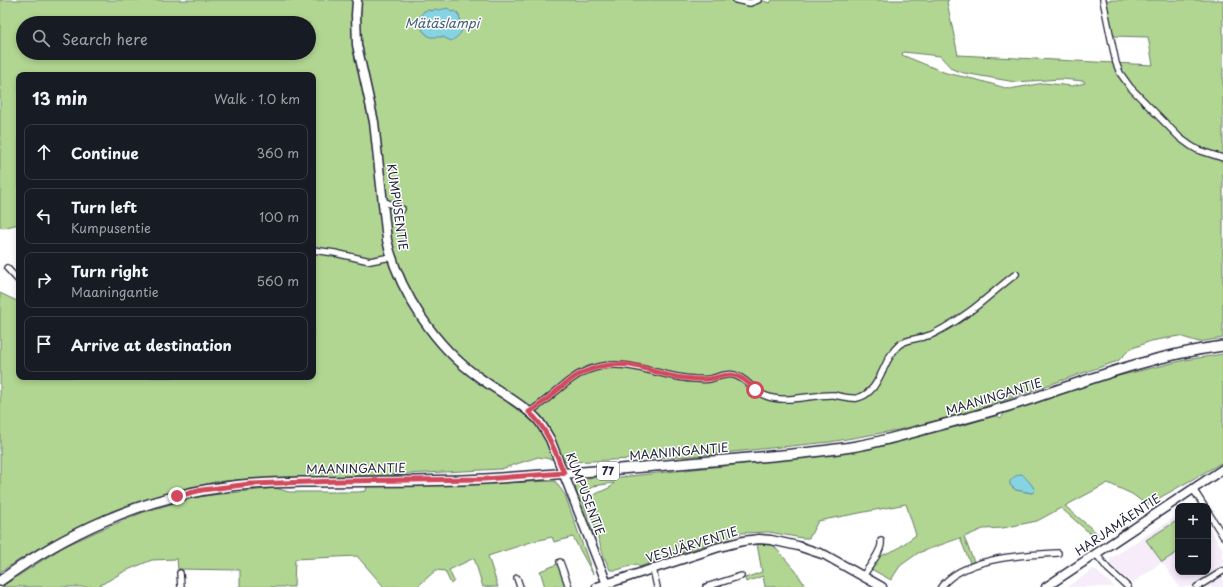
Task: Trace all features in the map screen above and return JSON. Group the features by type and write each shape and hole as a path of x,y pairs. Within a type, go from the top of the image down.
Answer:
{"main road":[{"name":"MAANINGANTIE","path":"0,581 49,550 111,517 137,508 202,490 226,486 257,484 484,479 607,471 790,455 858,446 912,433 1025,401 1141,363 1193,350 1223,346"}],"street":[{"name":"KUMPUSENTIE","path":"357,0 357,45 374,122 387,240 391,257 403,287 428,327 466,368 516,401 538,420 550,439 607,584"},
{"path":"736,0 750,3 758,0"},
{"path":"1103,0 1116,63 1120,73 1130,87 1180,138 1198,150 1223,158"},
{"path":"383,201 402,209"},
{"path":"316,251 370,261 391,257"},
{"path":"7,268 16,278"},
{"path":"529,412 538,407 560,388 583,373 593,369 620,365 640,367 683,378 709,379 734,375 755,390 776,399 829,395 855,398 869,392 880,378 886,363 895,348 900,344 929,336 950,325 974,310 1016,274"},
{"name":"HARJAMÄENTIE","path":"1046,587 1223,469"},
{"path":"1193,489 1202,503"},
{"path":"1211,517 1223,536"},
{"name":"VESIJÄRVENTIE","path":"597,587 716,548 743,541 759,539 798,546 824,555 882,587"},
{"path":"863,576 880,550 882,545 881,541"},
{"path":"941,587 947,580 962,570 986,562 1018,555 1058,553"},
{"path":"1096,554 1108,569 1128,587"},
{"path":"560,562 569,587"},
{"path":"653,569 657,587"},
{"path":"1197,587 1223,571"},
{"path":"180,573 181,587"},
{"path":"706,587 741,576"},
{"path":"518,578 520,587"}],"shaded area":[{"path":"1175,517 1175,575 1210,575 1190,587 1179,587 1162,562 1132,583 1110,564 1111,558"},
{"path":"1211,531 1223,550 1223,567 1211,574"},
{"path":"1094,569 1115,587 1067,587"},
{"path":"1223,571 1223,587 1197,587"}],"green space":[{"path":"0,0 760,0 770,3 772,0 949,0 947,2 958,55 1153,65 1148,37 1112,36 1103,0 1223,0 1223,338 1199,342 1179,336 1151,341 1130,349 1118,361 964,414 898,430 830,442 693,456 571,462 538,457 501,469 388,475 250,479 214,482 162,495 112,511 37,549 0,572 0,293 16,301 16,380 316,380 316,72 16,72 16,225 3,228 0,226","holes":["428,10 458,13 461,22 443,37 429,36 424,32 419,23","903,52 940,56 952,69 964,73 1015,82 1061,79 1084,81 1085,83 1072,86 1044,83 1009,89 946,73 902,55"]},
{"path":"1223,354 1223,462 1147,505 1132,494 1108,483 1065,506 1098,534 1094,537 1061,508 1037,521 1003,528 983,529 964,537 974,562 970,563 960,538 918,553 900,566 891,580 871,569 876,558 897,549 916,535 906,504 818,521 809,538 769,532 742,533 639,567 637,564 617,570 610,570 604,557 587,498 611,487 614,483 594,486 583,493 583,501 595,539 594,542 576,491 575,483 585,478 621,477 833,454 964,425 996,415 1001,418 1006,411 1110,378 1185,360","holes":["1030,484 1034,488 1032,493 1016,490 1010,485"]},
{"path":"555,481 565,495 593,574 573,537 554,542 552,537 488,556 498,587 483,587 474,558 449,570 454,581 451,584 445,571 436,570 417,587 384,587 357,556 295,559 294,587 240,587 240,570 178,569 177,559 152,560 125,571 97,587 1,587 63,547 144,512 195,497 275,488 289,492 359,492 366,491 367,485"},
{"path":"1175,522 1175,554 1162,562 1146,540"},
{"path":"757,544 773,545 795,570 806,587 765,587 763,576 746,582 745,578 762,572"},
{"path":"558,564 565,587 545,587 540,571"}],"water":[{"name":"Mätäslampi","path":"448,8 451,12 455,11 458,14 462,26 460,34 451,41 443,37 430,37 423,31 418,19 424,11"},
{"path":"1022,474 1033,486 1035,491 1032,493 1016,490 1010,485 1010,481"}],"route":[{"path":"177,496 226,486 250,484 484,479 564,473 550,439 538,420 529,412 538,407 574,378 588,370 601,367 620,365 640,367 683,378 695,379 709,379 734,375 755,390"}]}
